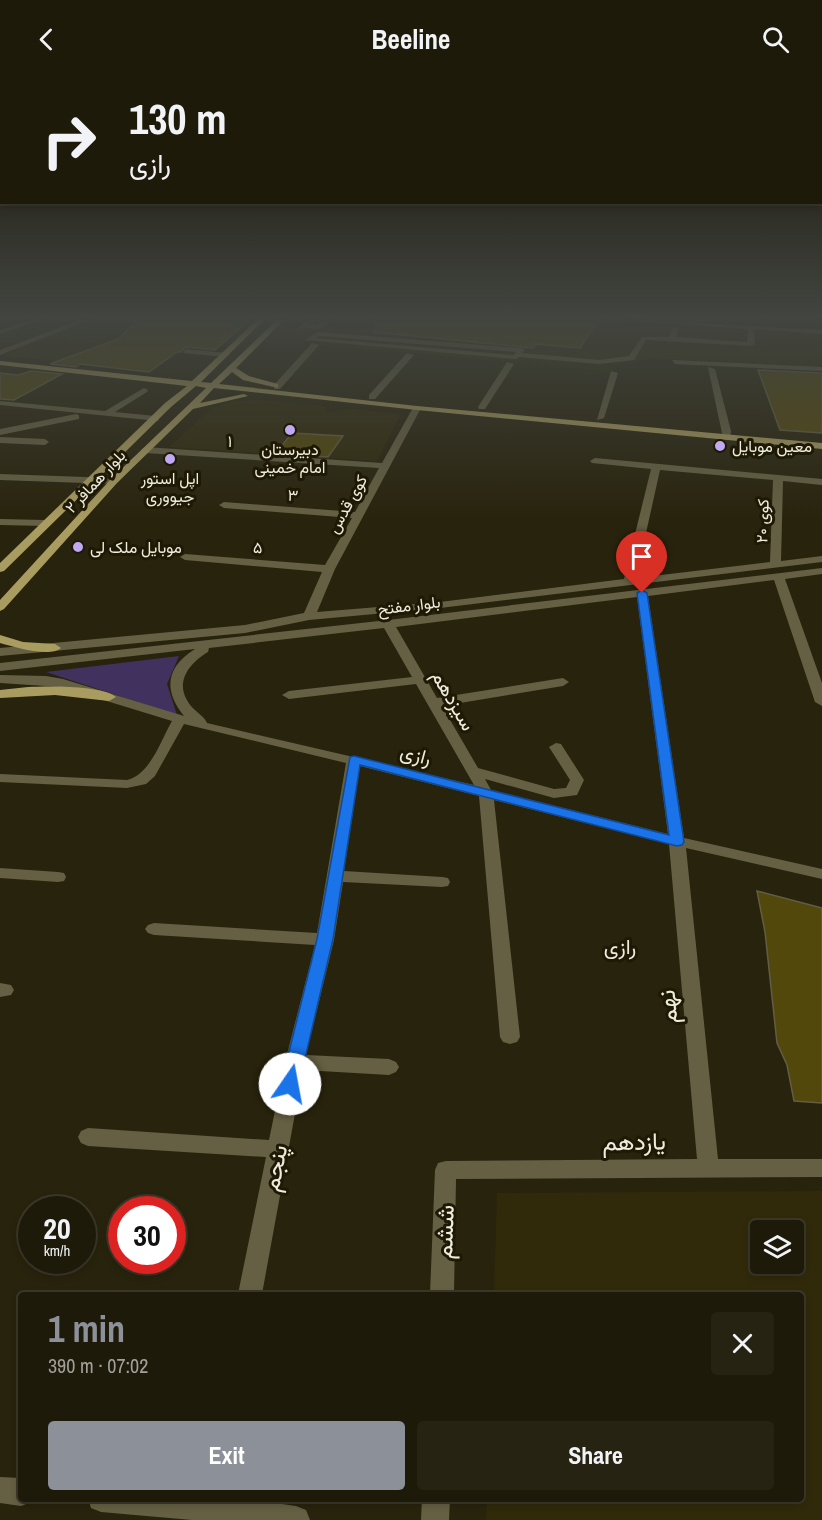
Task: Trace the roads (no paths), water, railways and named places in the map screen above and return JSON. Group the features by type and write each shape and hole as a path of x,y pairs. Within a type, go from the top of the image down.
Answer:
{"main road":[{"path":"161,386 169,392 168,405"},
{"name":"بلوار همافر ۲","path":"3,564 168,405 192,386"},
{"name":"بلوار همافر ۲","path":"0,607 114,481 213,386"},
{"path":"238,386 419,406 727,434 822,439"},
{"path":"266,386 275,390"},
{"path":"191,407 275,390 372,397 419,406 482,407 600,418 822,446"},
{"path":"0,639 22,646 55,648"},
{"path":"0,694 72,690 109,697"}],"street":[{"path":"275,390 278,386"},
{"path":"372,397 382,386"},
{"path":"482,407 495,386"},
{"path":"600,418 610,386"},
{"path":"715,386 727,434"},
{"path":"107,414 144,390"},
{"path":"0,403 155,419"},
{"name":"کوی قدس","path":"309,616 329,569 419,406"},
{"path":"0,432 76,417"},
{"path":"0,440 45,442"},
{"name":"۱","path":"146,450 385,466"},
{"path":"595,461 822,482"},
{"path":"628,583 656,468"},
{"path":"0,477 114,481"},
{"name":"کوی ۲۰","path":"777,571 778,479"},
{"name":"۳","path":"224,505 359,515"},
{"path":"0,522 45,523"},
{"name":"۵","path":"185,557 329,569"},
{"name":"بلوار مفتح","path":"0,668 642,593 777,571 822,559"},
{"path":"777,571 822,702"},
{"name":"بلوار مفتح","path":"0,652 245,628 309,616 440,605 628,583 777,571 822,572"},
{"path":"570,590 579,601"},
{"name":"نهم","path":"642,593 677,842 708,1167"},
{"name":"سیزدهم","path":"388,624 486,794"},
{"path":"211,728 184,708 177,695 177,682 178,671 185,661 214,644"},
{"path":"40,649 31,654 30,658 42,664"},
{"name":"رازی","path":"0,679 46,680 211,728 354,760 677,842 822,874"},
{"path":"290,695 420,680"},
{"path":"433,703 563,682"},
{"path":"0,778 127,784 141,781 150,773 180,719"},
{"path":"472,771 554,794 572,792 577,780 556,747"},
{"name":"پنجم","path":"250,1292 295,1062 325,939 354,760"},
{"path":"486,794 510,1037"},
{"path":"0,873 58,877"},
{"path":"335,876 442,882"},
{"path":"154,929 325,939"},
{"path":"295,1062 389,1068"},
{"path":"88,1137 277,1149"},
{"name":"یازدهم","path":"446,1170 822,1168"},
{"name":"ششم","path":"442,1292 446,1170"},
{"path":"0,1490 18,1492"},
{"path":"141,1502 296,1520"},
{"path":"435,1520 436,1502"}],"place":[{"name":"دبیرستان امام خمینی","path":"290,430"},
{"name":"معین موبایل","path":"720,446"},
{"name":"اپل استور جيووری","path":"170,459"},
{"name":"موبایل ملک لی","path":"78,547"}],"district":[{"name":"رازی","path":"620,946"}]}
